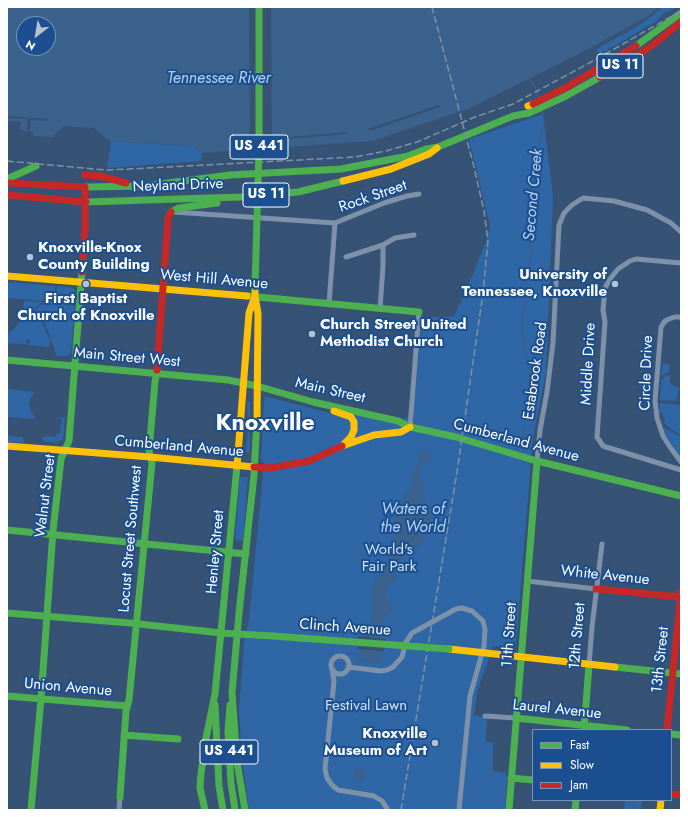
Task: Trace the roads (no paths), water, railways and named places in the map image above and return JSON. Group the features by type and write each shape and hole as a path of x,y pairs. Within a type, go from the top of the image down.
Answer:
{"main road":[{"name":"Henley Street","path":"236,810 231,783 228,731 246,554 257,421 258,313 255,287 259,149 259,7"},
{"name":"Neyland Drive","path":"551,99 638,46 681,13"},
{"name":"Neyland Drive","path":"7,183 85,187 144,186 230,175 340,169 391,160 426,149 438,147 551,99 634,58 681,22"},
{"name":"Neyland Drive","path":"7,195 86,202 234,197 288,193 337,183 391,169 429,154 438,147"},
{"path":"7,179 36,166"},
{"path":"85,175 100,176 124,183 134,183 144,186"},
{"name":"Walnut Street","path":"31,810 53,535 61,459 69,441 85,229 85,187"},
{"path":"171,212 179,208 208,203 269,199 288,193"},
{"name":"Locust Street Southwest","path":"120,797 124,735 127,706 129,702 152,463 149,451 156,373 158,367 168,218 171,212"},
{"name":"West Hill Avenue","path":"7,276 255,296 419,312"},
{"name":"Henley Street","path":"223,810 218,769 215,694 239,456 249,313 255,296"},
{"name":"Main Street West","path":"7,360 156,373 244,383"},
{"name":"Main Street","path":"244,383 313,402 398,421 410,427"},
{"path":"313,402 323,408 351,417 354,422 354,430 351,437 344,444"},
{"name":"Cumberland Avenue","path":"7,446 271,468 309,462 344,444 374,435 401,432 410,427 456,437 537,461 681,496"},
{"name":"11th Street","path":"509,810 537,461"},
{"path":"7,530 144,545 246,554"},
{"name":"White Avenue","path":"596,589 681,597"},
{"name":"13th Street","path":"668,729 677,673 681,592"},
{"name":"Clinch Avenue","path":"7,613 221,633 266,635 483,652 589,665 677,673"},
{"name":"12th Street","path":"584,728 589,665"},
{"path":"232,693 237,762 245,810"},
{"path":"205,810 200,788 201,774 206,738 215,694"},
{"name":"Union Avenue","path":"7,696 127,706"},
{"name":"Laurel Avenue","path":"516,718 584,728 606,729"},
{"path":"124,735 178,739"},
{"path":"218,769 215,784 220,810"},
{"path":"511,778 532,780"}],"street":[{"name":"Rock Street","path":"335,223 384,203 419,194"},
{"name":"Estabrook Road","path":"537,461 540,430 554,342 559,225 564,214 572,205 582,198 614,201 647,210 671,223 681,232"},
{"path":"171,212 335,223 329,304"},
{"path":"346,257 383,245 395,238 414,235"},
{"path":"380,309 383,245"},
{"name":"Middle Drive","path":"680,263 636,259 618,269 605,288 603,310 605,322 596,437 603,446 681,470"},
{"path":"410,427 419,312"},
{"name":"Circle Drive","path":"681,317 669,318 661,327 655,401 657,418 663,436 681,462"},
{"name":"12th Street","path":"589,665 602,544"},
{"name":"White Avenue","path":"527,581 596,589"},
{"path":"348,667 381,671 393,667 402,657 406,642 412,633 458,608 465,608 472,611 483,620 485,629 483,652 470,696 459,810"},
{"path":"333,686 337,678 345,672 348,667 347,660 339,656 332,661 334,677 333,686 325,769 327,778 338,790 374,796 382,802 388,810"},
{"path":"332,669 339,674 345,672"},
{"name":"Laurel Avenue","path":"485,716 516,718"},
{"path":"119,810 120,797"}],"water":[{"name":"Tennessee River","path":"7,7 659,7 645,18 581,53 468,109 373,141 202,153 192,146 111,141 94,128 63,126 61,130 56,132 56,135 53,135 53,137 33,136 33,132 20,130 21,122 7,121"},
{"name":"Waters of the World","path":"426,450 431,454 431,458 428,462 424,463 419,472 419,478 423,482 424,496 431,514 431,526 421,544 403,556 398,562 396,568 396,579 391,581 386,591 387,599 393,606 382,624 383,648 374,659 367,658 361,653 358,645 360,636 370,623 373,616 372,591 375,580 392,552 395,537 394,521 396,511 404,496 412,488 413,471 416,469 420,461 418,457 419,453"},
{"path":"360,653 363,658 370,660 375,659 380,655 384,657 376,663 368,664 359,659 356,655"},
{"path":"357,768 361,768 365,774 361,780 357,780 353,776 353,772"},
{"path":"633,801 638,801 638,810 632,810"}],"waterway":[{"name":"Second Creek","path":"530,79 536,89 538,97"},
{"name":"Second Creek","path":"521,442 530,395 529,367 524,345 522,325 531,257 531,246 528,241 532,230 531,204 538,182 538,145 544,123 542,111"}],"railway":[{"path":"401,810 457,472 483,293 488,241 484,211 474,167 432,7"},
{"path":"7,161 105,170 355,157 386,151 417,142 475,117 513,104 681,11"}],"place":[{"name":"Knoxville-Knox County Building","path":"30,257"},
{"name":"First Baptist Church of Knoxville","path":"86,284"},
{"name":"University of Tennessee, Knoxville","path":"615,284"},
{"name":"Church Street United Methodist Church","path":"312,334"},
{"name":"Knoxville Museum of Art","path":"435,743"}],"district":[{"name":"Knoxville","path":"265,424"}],"park label":[{"name":"World's Fair Park","path":"389,558"},
{"name":"Festival Lawn","path":"366,706"}]}
